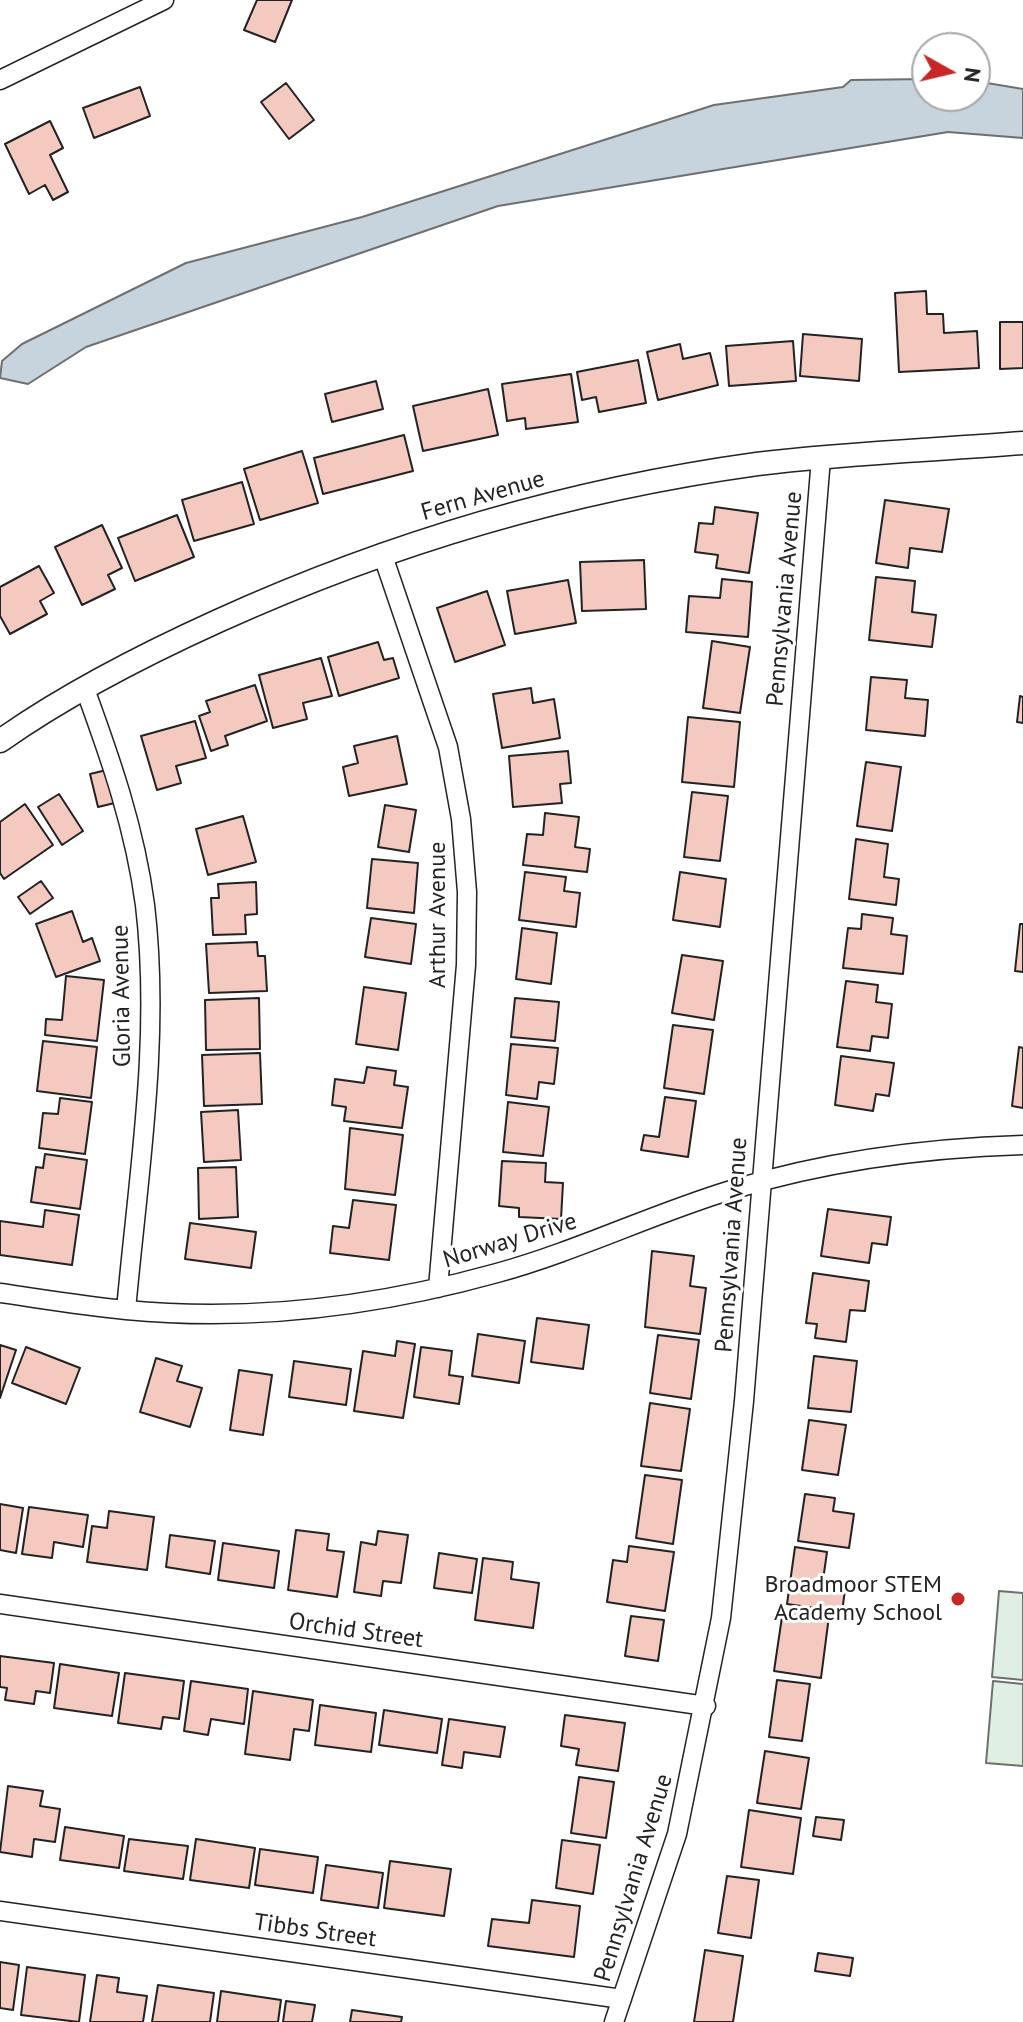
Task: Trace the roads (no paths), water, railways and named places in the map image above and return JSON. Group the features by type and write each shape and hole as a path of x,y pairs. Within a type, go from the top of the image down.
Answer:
{"street":[{"path":"0,80 164,0"},
{"name":"Fern Avenue","path":"0,741 85,689 245,609 382,553 559,500 694,475 821,458 1023,443"},
{"name":"Pennsylvania Avenue","path":"614,2022 677,1834 706,1706 733,1518 821,458"},
{"name":"Arthur Avenue","path":"382,553 448,747 461,819 467,892 466,965 438,1288"},
{"name":"Gloria Avenue","path":"85,689 121,787 145,904 150,959 148,1073 126,1310"},
{"name":"Norway Drive","path":"0,1293 126,1310 270,1312 356,1303 499,1273 760,1181 869,1158 965,1147 1023,1145"},
{"name":"Orchid Street","path":"0,1604 706,1706"},
{"name":"Tibbs Street","path":"0,1911 622,1999"}],"place":[{"name":"Broadmoor STEM Academy School","path":"958,1599"}]}
